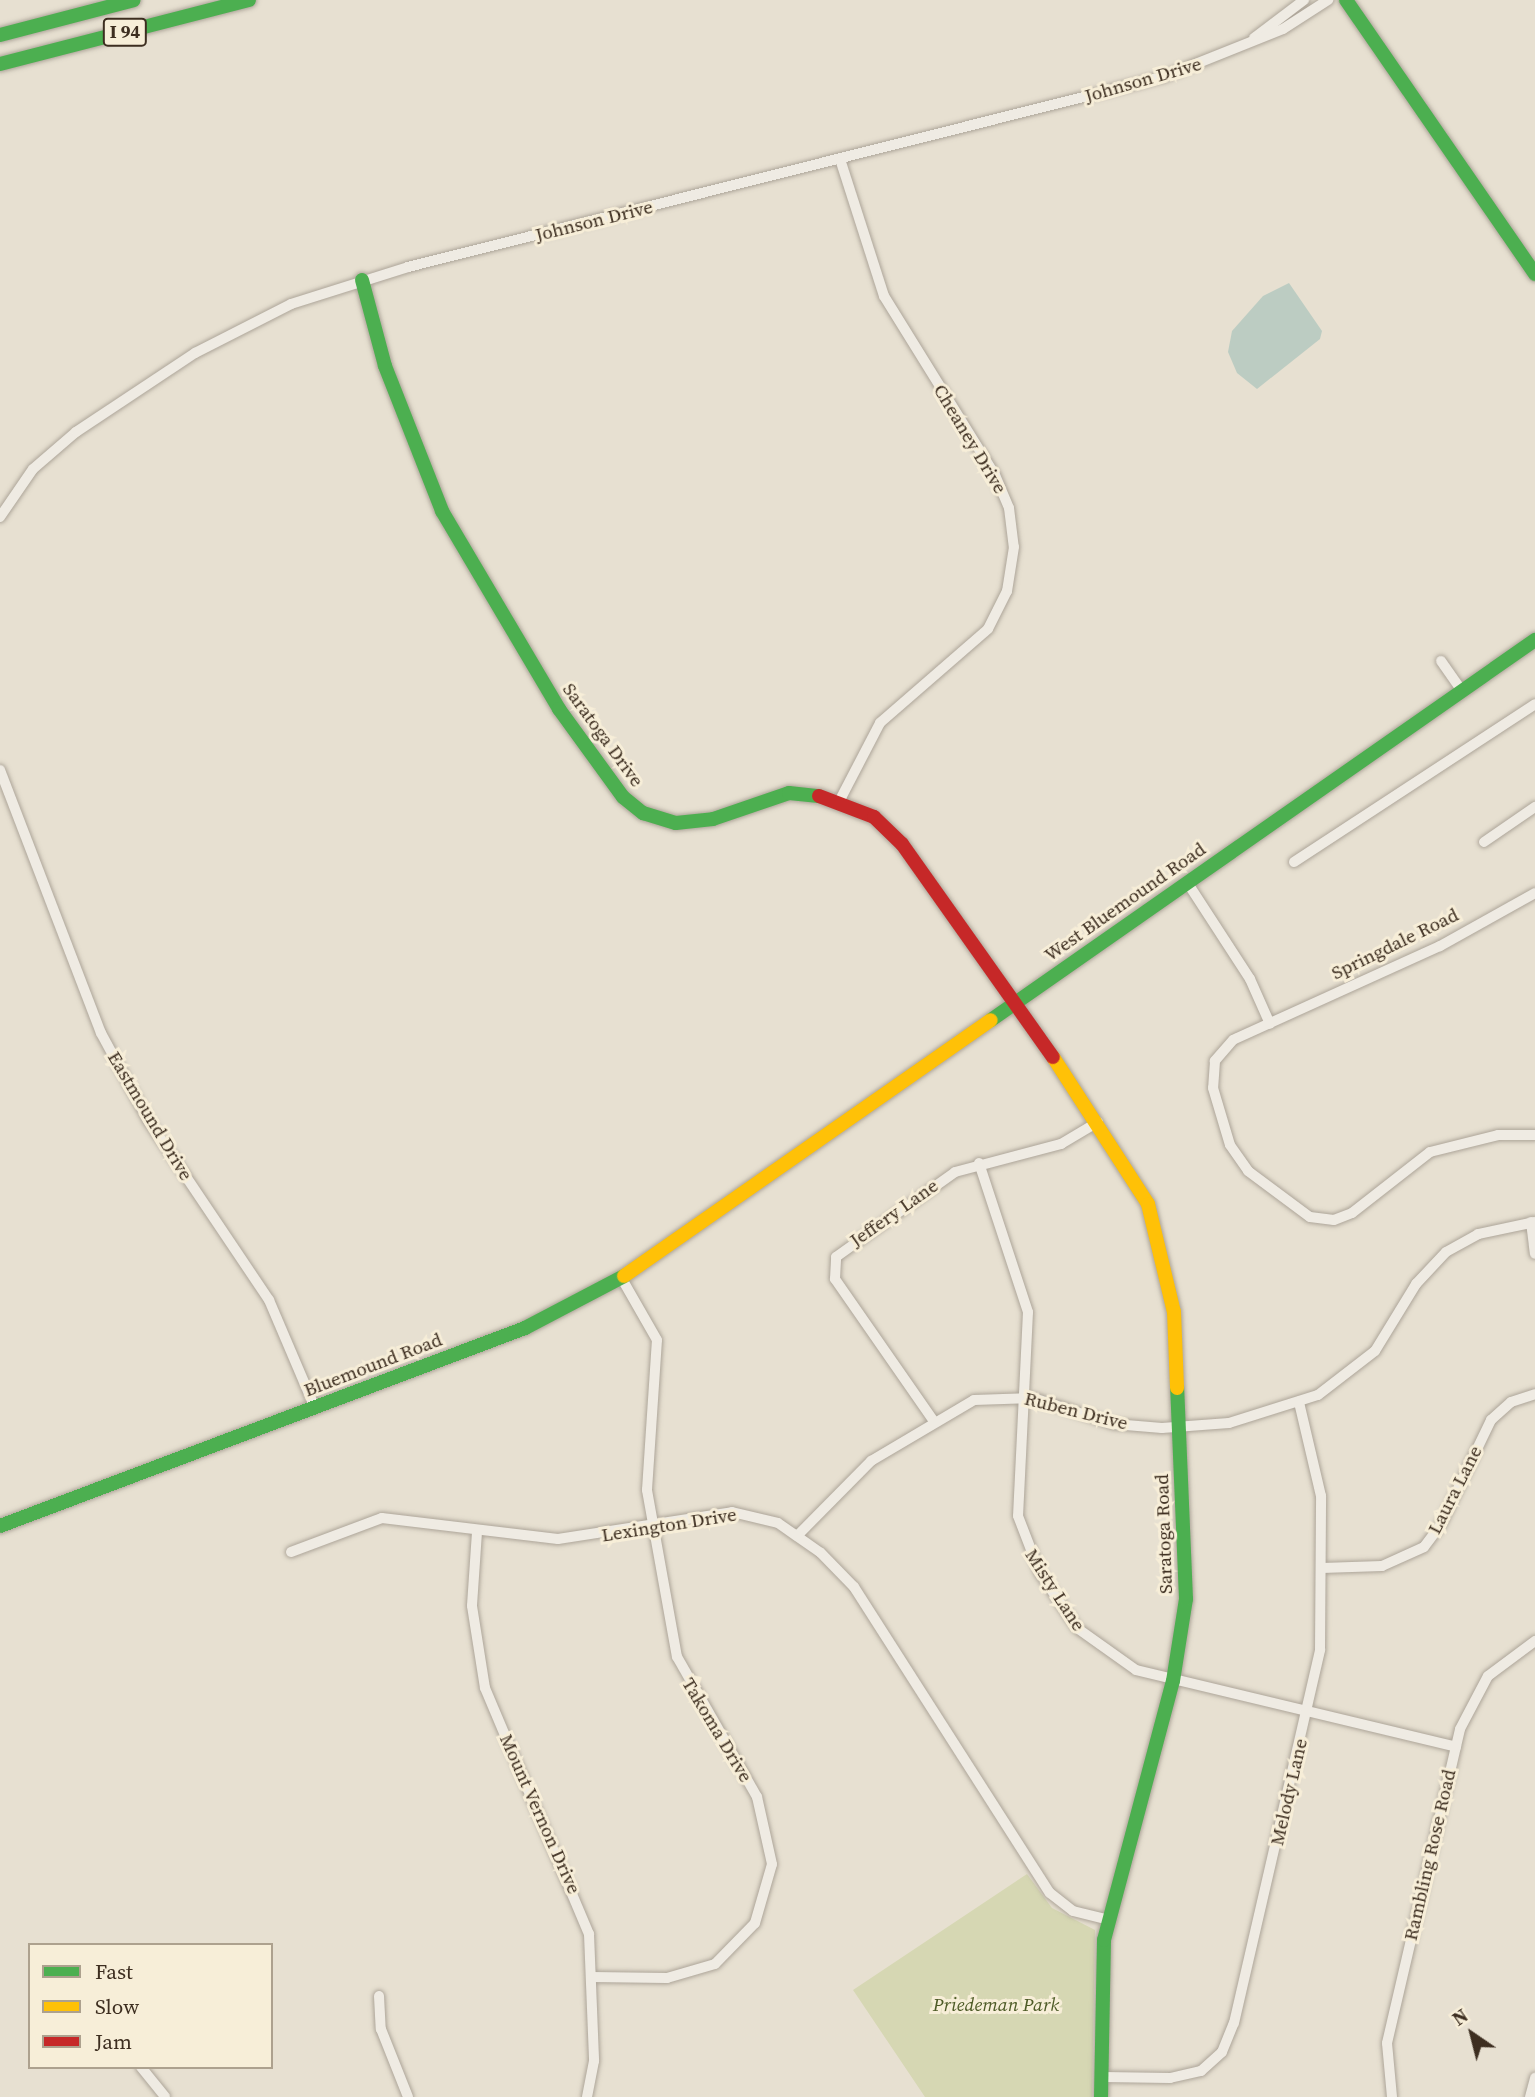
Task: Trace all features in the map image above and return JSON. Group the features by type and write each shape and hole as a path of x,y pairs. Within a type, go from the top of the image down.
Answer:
{"main road":[{"name":"I 94","path":"0,34 134,0"},
{"name":"I 94","path":"0,64 249,0"},
{"path":"1346,0 1535,274"},
{"name":"Saratoga Drive","path":"362,280 385,366 442,511 559,709 623,797 657,819 692,824 772,795 840,800 874,817 902,845 1014,1004"},
{"name":"West Bluemound Road","path":"739,1198 1186,882 1535,640"},
{"name":"Saratoga Road","path":"1014,1004 1135,1179 1160,1238 1174,1312 1186,1599 1173,1681 1108,1920 1099,2002 1103,2077 1101,2097"},
{"name":"Bluemound Road","path":"0,1526 525,1328 622,1279 739,1198"}],"street":[{"name":"Johnson Drive","path":"1250,43 1304,0"},
{"name":"Johnson Drive","path":"0,517 55,448 159,375 250,323 362,280 1163,77 1250,43 1328,0"},
{"name":"Cheaney Drive","path":"840,159 884,296 997,479 1014,547 1007,591 988,629 880,723 840,800"},
{"path":"1441,661 1462,691"},
{"path":"1294,862 1535,704"},
{"name":"Eastmound Drive","path":"0,770 100,1033 141,1109 269,1300 315,1408"},
{"path":"1484,842 1535,807"},
{"path":"1186,882 1250,979 1270,1024"},
{"name":"Springdale Road","path":"1535,893 1440,946 1233,1040 1215,1061 1213,1088 1230,1145 1248,1171 1310,1217 1334,1220 1352,1213 1430,1153 1498,1135 1535,1135"},
{"name":"Jeffery Lane","path":"933,1420 835,1279 833,1263 842,1249 939,1181 979,1163 1061,1144 1098,1122"},
{"name":"Misty Lane","path":"979,1163 1026,1297 1024,1396 1016,1502 1040,1573 1096,1647 1129,1667 1173,1681 1456,1747"},
{"path":"1533,1222 1535,1254"},
{"name":"Ruben Drive","path":"798,1535 851,1477 933,1420 974,1400 1024,1396 1114,1424 1179,1427 1229,1423 1299,1402 1362,1366 1416,1284 1446,1252 1478,1234 1533,1222"},
{"name":"Takoma Drive","path":"592,1977 667,1978 715,1964 755,1923 770,1877 762,1810 677,1657 652,1526 647,1475 659,1352 653,1326 622,1279"},
{"name":"Laura Lane","path":"1322,1568 1382,1566 1423,1547 1440,1526 1491,1420 1511,1402 1535,1394"},
{"name":"Melody Lane","path":"1103,2077 1188,2075 1227,2045 1308,1712 1320,1650 1322,1568 1318,1466 1299,1402"},
{"name":"Lexington Drive","path":"291,1552 369,1519 558,1539 745,1513 798,1535 854,1587 1050,1892 1073,1911 1108,1920"},
{"name":"Mount Vernon Drive","path":"477,1532 472,1606 485,1688 577,1894 592,1977 594,2061 587,2097"},
{"name":"Rambling Rose Road","path":"1392,2097 1387,2043 1456,1747 1481,1685 1535,1641"},
{"path":"379,1996 381,2029 408,2097"},
{"path":"143,2069 165,2097"},
{"path":"1531,2097 1535,2078"}],"green space":[{"name":"Priedeman Park","path":"1027,1874 1052,1908 1095,1930 1092,2097 925,2097 853,1990"}],"shaded area":[{"path":"1289,283 1322,331 1320,339 1257,389 1237,373 1228,352 1232,331 1263,296"}],"traffic: fast":[{"path":"0,35 134,0"},
{"path":"0,64 249,0"},
{"path":"1346,0 1535,274"},
{"path":"362,280 385,366 442,511 559,709 623,797 643,813 676,823 713,819 789,793 819,796"},
{"path":"991,1020 1535,640"},
{"path":"0,1526 525,1328 624,1276"},
{"path":"1101,2097 1104,1940 1173,1681 1186,1599 1177,1388"}],"traffic: slow":[{"path":"624,1276 991,1020"},
{"path":"1053,1057 1148,1204 1174,1312 1177,1388"}],"traffic: jam":[{"path":"819,796 874,817 902,844 1053,1057"}]}
